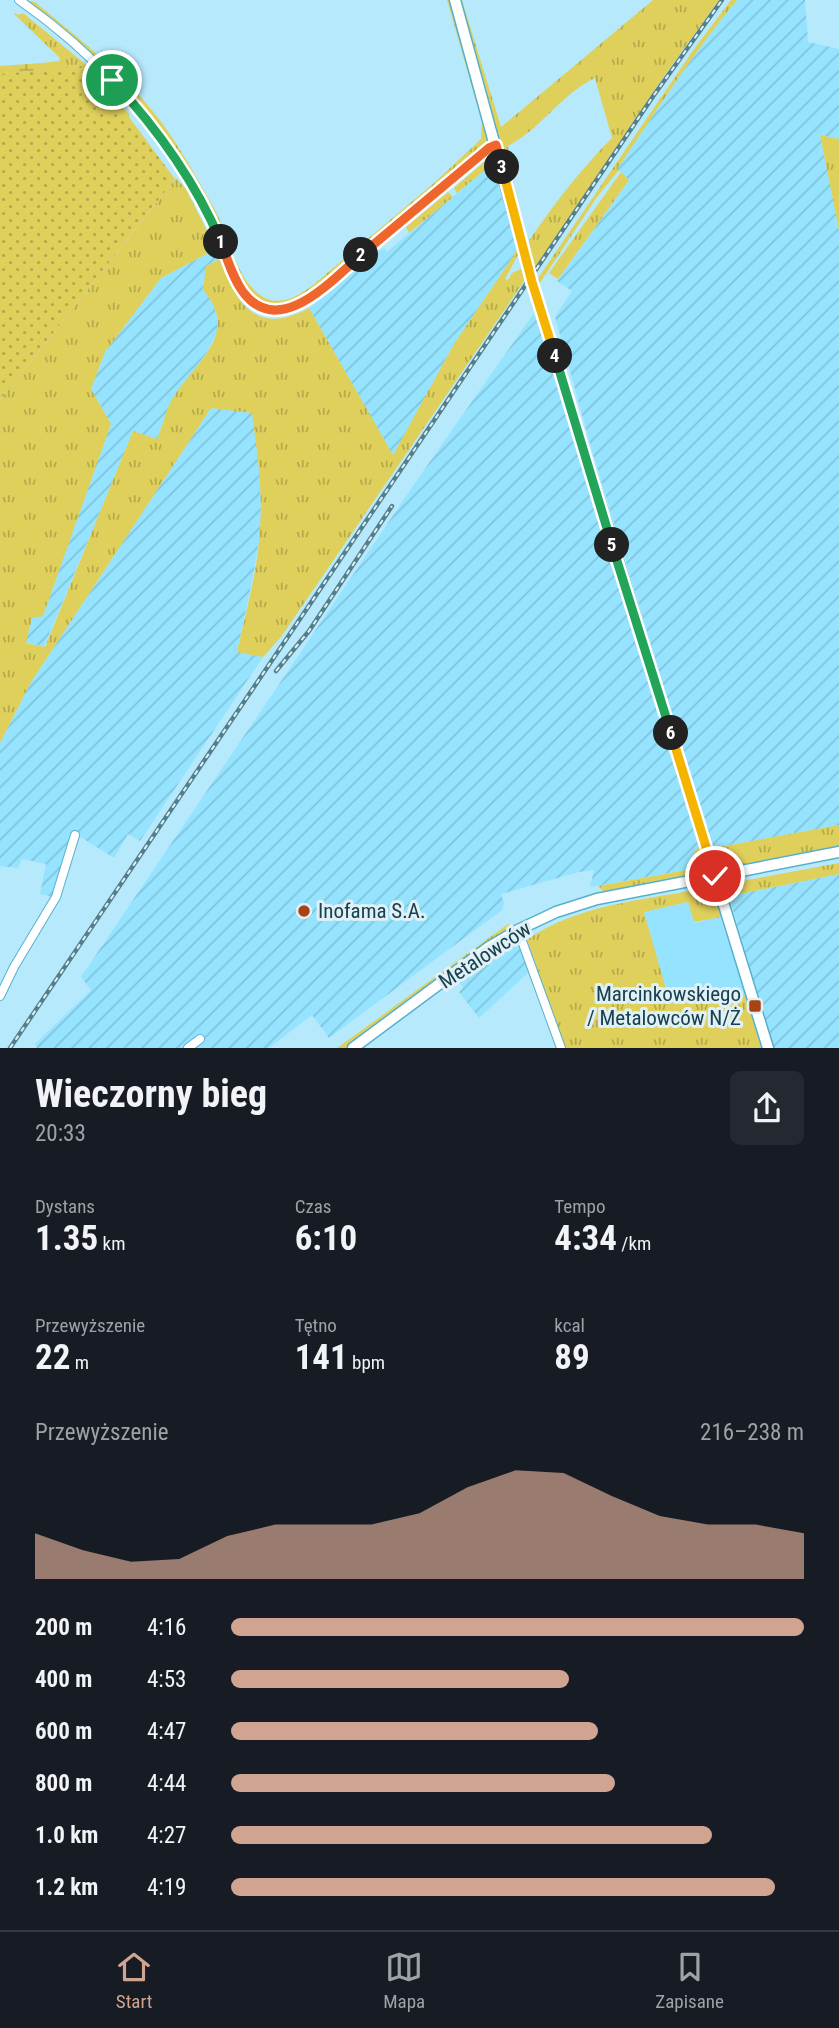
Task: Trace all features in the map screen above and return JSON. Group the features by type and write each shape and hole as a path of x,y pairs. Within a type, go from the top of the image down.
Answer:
{"street":[{"path":"19,0 87,55 151,124 200,198 239,285 248,297 262,308 285,310 309,299 484,151 496,145"},
{"path":"455,0 532,282 768,1048"},
{"path":"0,996 13,967 56,897 75,835"},
{"name":"Metalowców","path":"353,1048 481,953 518,930 556,912 597,900 839,852"},
{"path":"518,930 561,1048"},
{"path":"188,1048 200,1039"}],"shaded area":[{"path":"737,0 805,0 808,42 839,49 839,139 820,135 839,230 839,825 713,848 592,451 555,317 572,291 557,281 629,180 617,168 707,36"},
{"path":"485,170 495,173 517,244 514,255 454,344 393,456 309,308 384,248 387,252"},
{"path":"216,249 220,259 206,266 217,318 217,332 207,352 171,402 157,439 133,432 44,647 25,642 32,618 43,615 111,424 91,389 105,352 161,278"},
{"path":"534,313 701,846 696,849 692,869 590,887 594,870 501,894 504,903 502,910 329,1038 312,1015 269,1048 37,1048 35,1044 91,990 81,977 415,483"},
{"path":"211,408 252,413 260,471 261,529 237,651 263,657 140,841 128,834 114,858 72,834 53,897 40,894 46,864 22,859 18,868 0,866 0,743 31,682"},
{"path":"839,874 839,1048 773,1048 729,896"},
{"path":"689,902 694,923 720,917 746,995 670,1003 643,912"},
{"path":"518,942 529,972 479,1018 459,992 463,988 460,983"}],"green space":[{"path":"25,0 35,2 84,43 116,72 159,119 215,210 244,278 267,299 287,299 313,285 434,183 481,139 482,122 447,0 452,0 491,137 488,144 314,290 291,303 267,304 252,295 242,283 204,199 162,132 98,62"},
{"path":"458,0 462,0 501,127 653,0 719,0 662,79 533,271 501,147","holes":["595,78 612,138 589,162 528,242 511,172 508,146 531,130 572,93"]},
{"path":"731,0 737,0 675,82 619,170 597,197 538,286 536,281 694,49"},
{"path":"15,13 23,13 84,63 130,115 128,116 82,66 45,70 42,63 59,61 60,58"},
{"path":"42,63 45,70 0,74 0,66"},
{"path":"82,66 126,113 175,179 0,400 0,74"},
{"path":"820,135 839,139 839,230"},
{"path":"485,161 493,162 496,166 520,251 505,279 508,280 512,273 523,268 527,277 281,637 263,657 237,652 259,544 261,499 258,457 252,413 211,408 31,682 0,743 0,400 176,178 186,189 216,249 161,278 105,352 91,389 111,424 43,616 32,618 26,643 45,647 133,431 157,439 170,403 209,350 218,322 214,307 203,290 206,266 220,259 242,302 262,317 275,319 291,316 309,308 393,455 454,344 514,255 517,244 495,173 485,170 457,193 454,188"},
{"path":"621,172 629,180 558,279 549,273"},
{"path":"448,192 453,197 409,233 406,227"},
{"path":"839,825 839,848 724,870 714,859 713,848"},
{"path":"701,846 705,865 702,871 692,877 606,894 598,886 692,869 694,853"},
{"path":"839,863 839,874 729,896 726,888 731,883"},
{"path":"712,889 722,917 694,922 688,902 644,912 670,1003 746,995 761,1048 565,1048 527,940 546,928 589,911"},
{"path":"508,924 512,927 347,1048 337,1048"}],"railway":[{"path":"10,1048 654,95 722,0"},
{"path":"276,671 309,631 392,506"}],"place":[{"name":"Inofama S.A.","path":"304,911"},
{"name":"Marcinkowskiego / Metalowców N/Ż","path":"755,1006"}],"route":[{"path":"112,80 151,124 187,177 200,198 244,293 257,305 273,311 285,310 309,299 484,151 496,145 535,292 715,876"}]}
